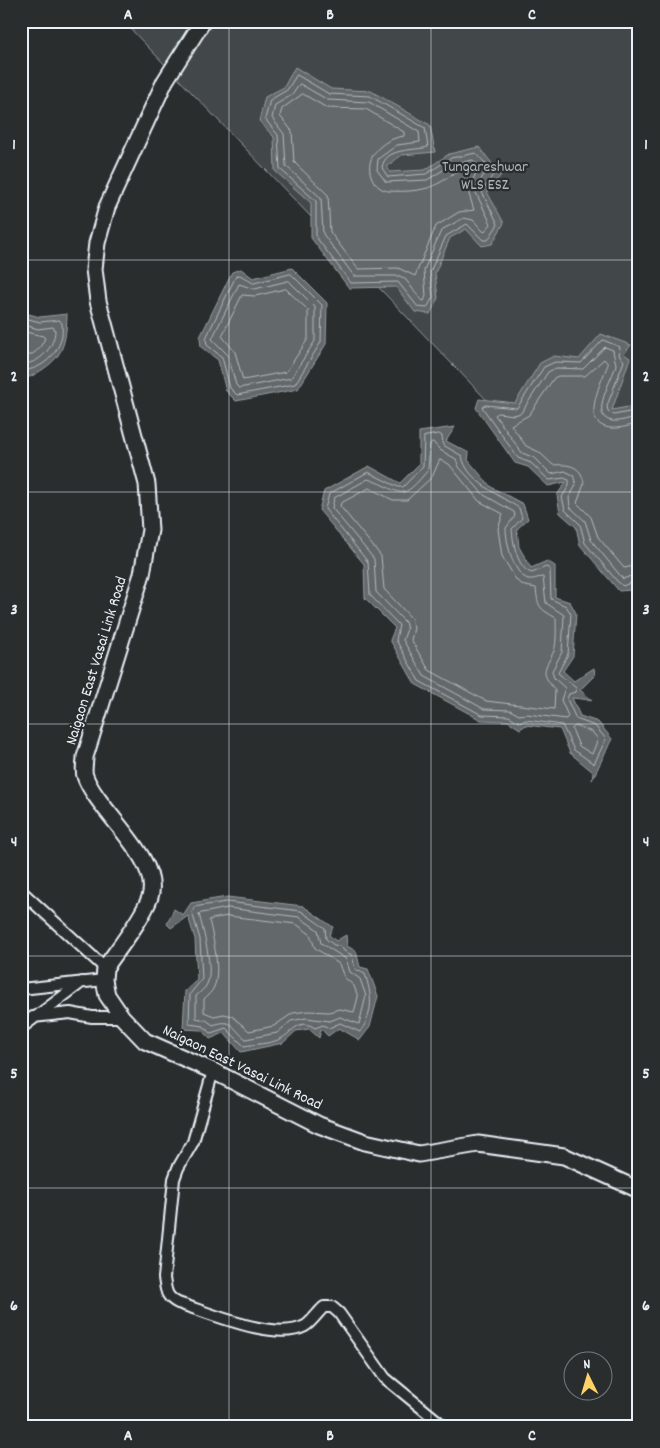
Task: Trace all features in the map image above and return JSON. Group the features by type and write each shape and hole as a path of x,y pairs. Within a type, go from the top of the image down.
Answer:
{"street":[{"name":"Naigaon East Vasai Link Road","path":"203,21 165,81 107,207 97,243 94,269 98,301 147,484 150,530 142,574 85,758 84,774 90,787 134,844 151,882 150,896 145,908 105,974 107,995 122,1017 145,1040 213,1071 319,1125 365,1142 419,1154 478,1144 564,1156 639,1190"},
{"path":"21,892 105,974 82,982 21,989"},
{"path":"21,1028 82,982"},
{"path":"34,1017 70,1013 92,1017 122,1017"},
{"path":"213,1071 196,1133 174,1179 164,1278 166,1293 170,1299 178,1304 267,1331 284,1332 306,1326 324,1307 332,1308 339,1313 385,1378 445,1427"}],"green space":[{"name":"Tungareshwar WLS ESZ","path":"123,21 639,21 639,569 621,540"}],"water":[{"path":"295,67 331,89 371,91 430,125 435,152 402,155 387,166 390,172 425,170 449,154 479,147 501,175 487,192 504,223 492,244 482,246 466,229 450,238 435,273 438,298 430,314 415,312 396,287 349,288 311,238 311,203 275,171 274,137 259,121 265,97 284,87"},
{"path":"292,268 327,303 326,344 298,389 236,401 226,391 218,360 201,347 200,337 232,272 241,269 253,278"},
{"path":"21,312 40,317 67,314 65,337 60,353 49,365 30,377 21,375"},
{"path":"601,334 631,345 624,354 630,358 612,410 639,405 639,582 631,590 619,591 580,545 576,527 560,513 557,495 566,482 548,486 528,467 515,463 476,408 479,399 515,403 540,363 554,356 579,359"},
{"path":"455,427 446,441 469,453 468,460 491,487 523,504 528,519 517,529 519,547 531,568 547,561 555,566 555,597 570,602 576,613 573,656 563,671 574,681 594,668 595,675 580,690 592,700 572,698 580,716 598,722 612,739 592,780 593,772 570,753 560,729 526,725 520,729 508,721 481,720 415,684 390,640 395,628 365,598 364,564 319,510 324,491 369,466 400,483 419,464 419,432"},
{"path":"227,897 303,906 333,927 329,935 336,941 346,935 347,946 356,951 360,967 368,969 378,996 370,1027 360,1040 339,1028 328,1036 321,1029 319,1038 309,1029 296,1031 283,1043 241,1052 224,1033 210,1039 201,1030 183,1029 185,991 197,980 195,939 188,916 171,928 167,924 174,909 183,915 191,903"}]}
